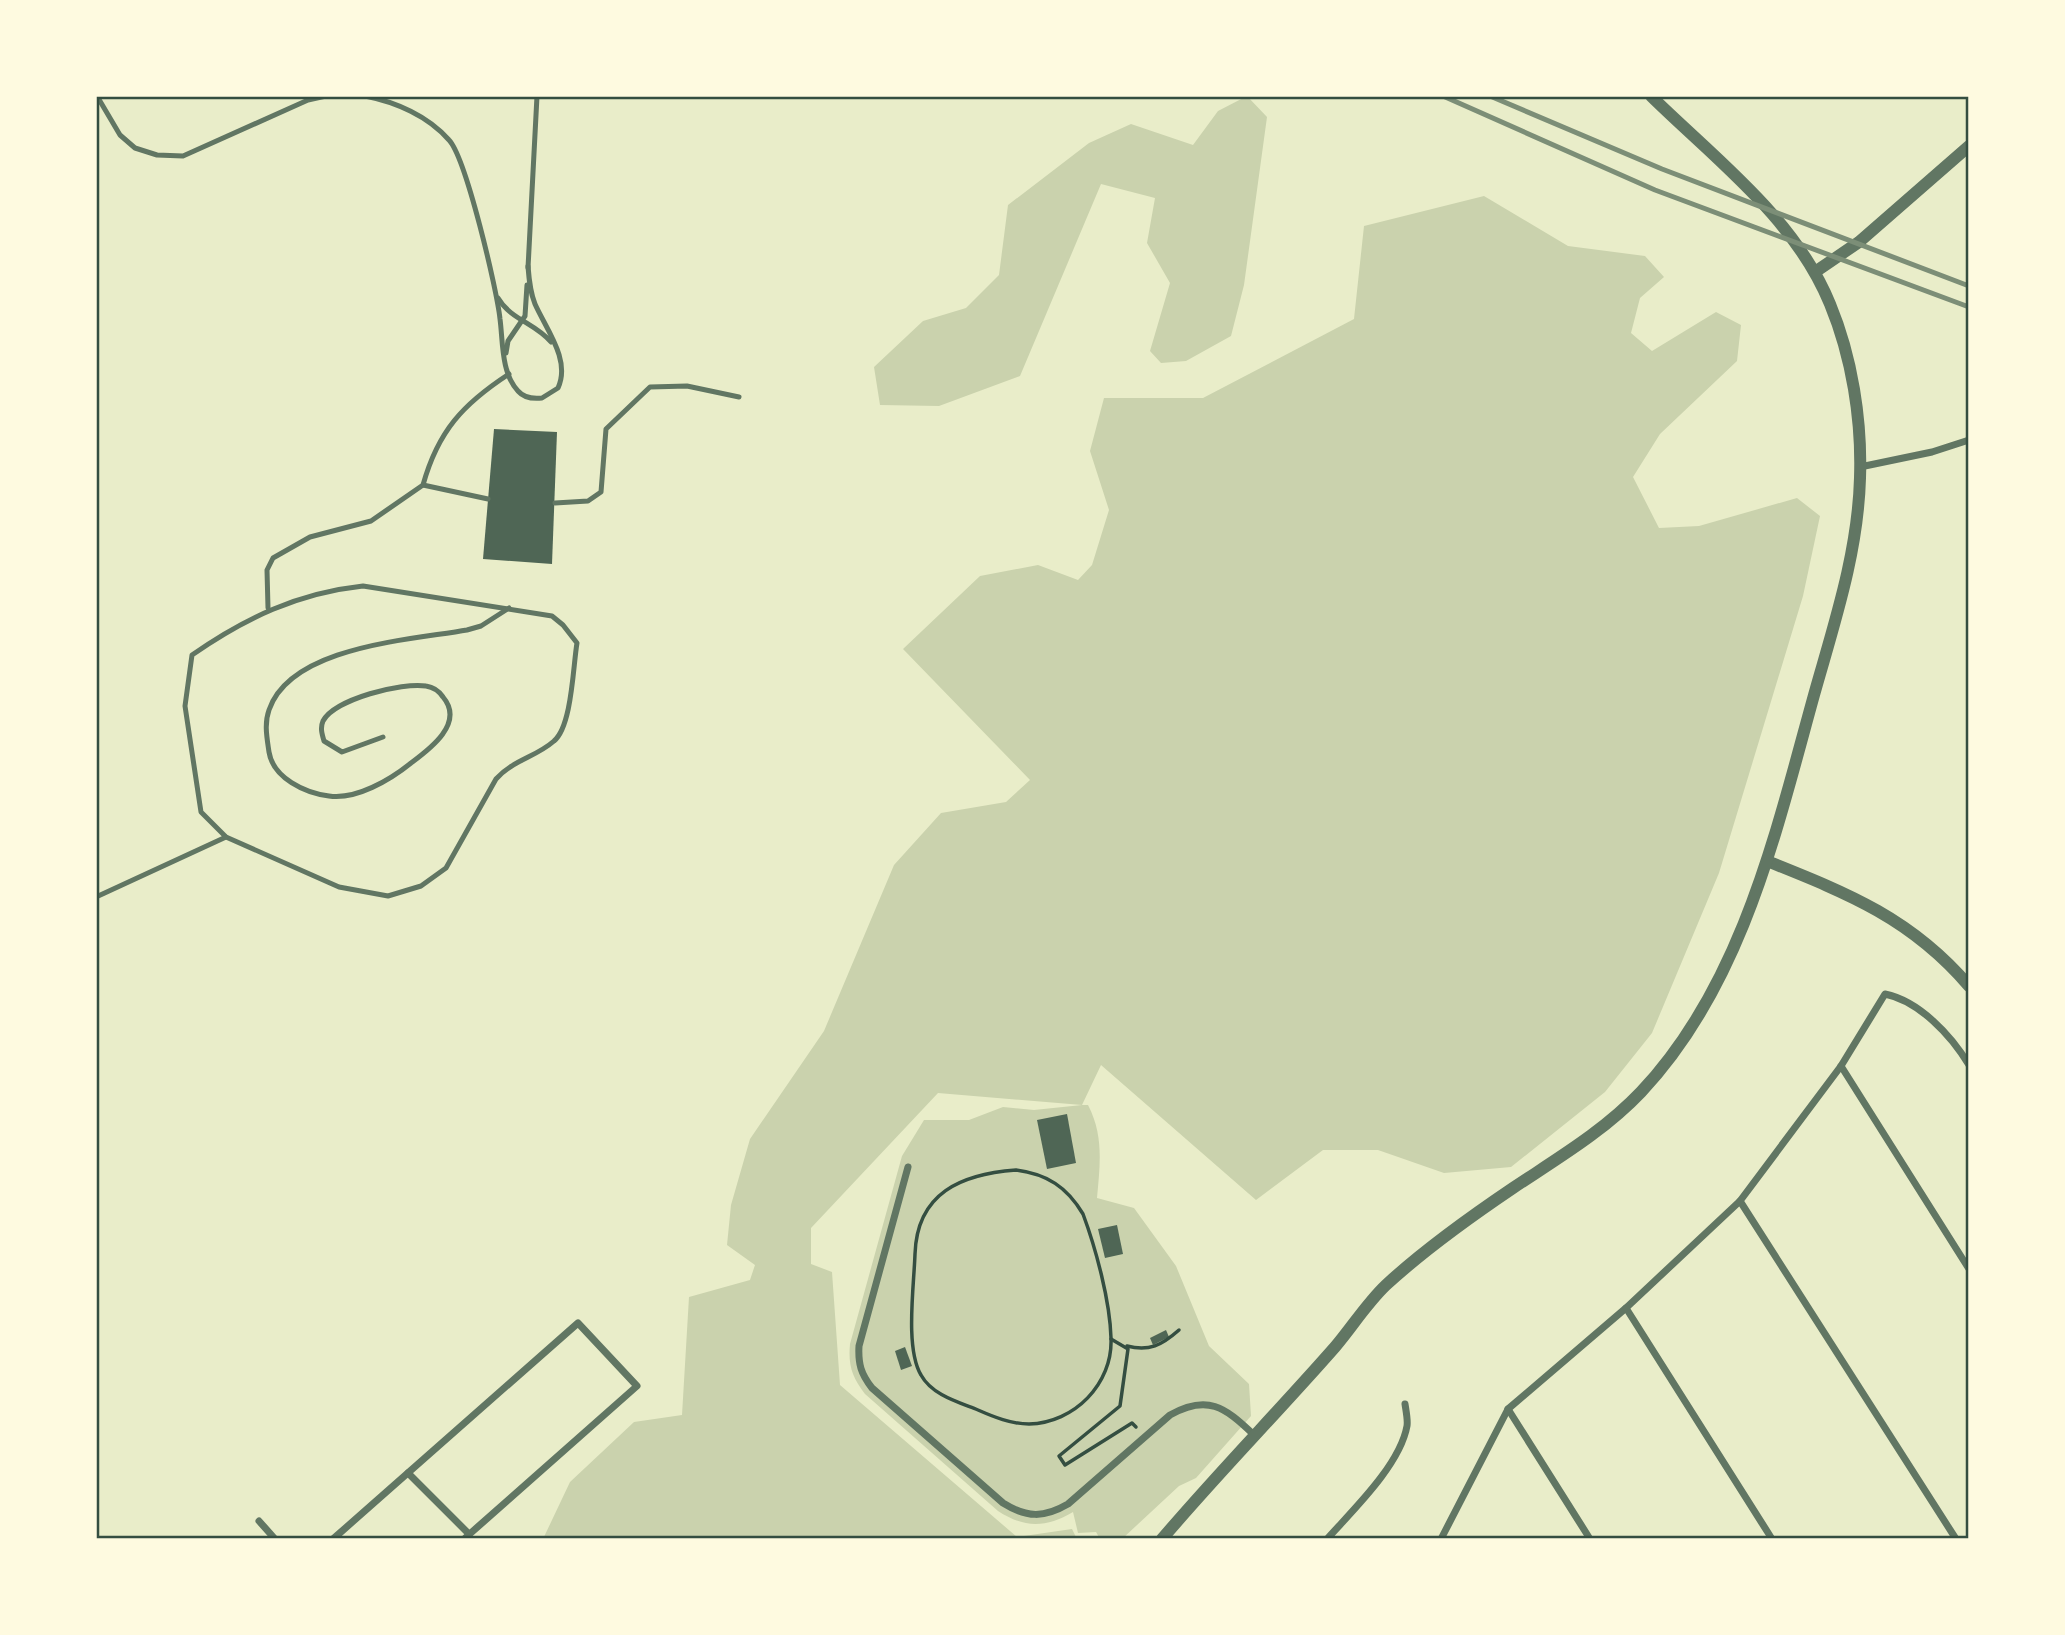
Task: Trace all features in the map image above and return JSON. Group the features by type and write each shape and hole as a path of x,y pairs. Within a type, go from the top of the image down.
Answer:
{"street":[{"path":"1162,1539 1253,1434 1335,1346 1384,1286 1509,1190 1590,1137 1641,1092 1670,1058 1706,1003 1767,861 1844,585 1858,515 1860,467 1856,407 1838,325 1815,272 1782,225 1651,96"},
{"path":"1815,272 1859,242 1969,146"},
{"path":"1860,467 1932,452 1969,440"},
{"path":"1767,861 1890,916 1949,963 1969,986"},
{"path":"1441,1539 1508,1409 1626,1308 1740,1201 1841,1066 1885,994 1905,998 1938,1027 1969,1065"},
{"path":"1841,1066 1969,1269"},
{"path":"908,1167 859,1346 858,1361 862,1376 872,1388 1003,1503 1018,1513 1036,1516 1053,1513 1068,1504 1170,1415 1186,1406 1203,1404 1220,1407 1253,1434"},
{"path":"1740,1201 1956,1539"},
{"path":"1626,1308 1772,1539"},
{"path":"333,1539 408,1473 578,1324 637,1387 467,1536 408,1473"},
{"path":"1327,1539 1370,1490 1395,1455 1408,1425 1405,1404"},
{"path":"1508,1409 1590,1539"},
{"path":"258,1521 275,1539"}],"lane":[{"path":"97,96 120,135 135,148 157,155 183,156 308,100 326,96"},
{"path":"365,96 402,106 451,141 469,188 493,286 509,374 516,389 524,395 542,398 551,394 562,379 560,360 534,302 528,266"},
{"path":"506,365 508,341 526,311 537,96"},
{"path":"493,286 502,305 551,340 560,360"},
{"path":"268,608 267,570 273,558 310,537 371,521 423,485 431,457 444,431 484,390 509,374"},
{"path":"555,503 588,501 601,492 606,429 650,387 687,386 739,397"},
{"path":"423,485 488,499"},
{"path":"363,586 509,608 552,616 564,625 577,643 565,727 555,741 507,766 496,779 446,868 421,886 388,896 339,887 226,837 201,813 185,706 192,655 268,608 326,590 363,586"},
{"path":"383,737 342,752 324,741 321,729 324,719 343,704 379,692 413,685 428,686 439,691 448,702 451,718 444,733 423,754 398,774 349,795 333,797 313,793 279,773 270,758 266,730 268,711 277,694 290,680 314,664 366,648 481,626 509,608"},
{"path":"96,897 226,837"}],"path":[{"path":"999,1171 1033,1172 1063,1188 1075,1200 1089,1231 1111,1339 1105,1371 1086,1400 1058,1418 1042,1423 1019,1423 994,1417 932,1388 918,1369 913,1346 918,1231 933,1201 960,1181 999,1171"},
{"path":"1111,1339 1144,1349 1157,1347 1179,1330"},
{"path":"1125,1345 1128,1354 1120,1406 1059,1456 1065,1465 1126,1427"}],"green space":[{"path":"1247,96 1267,117 1244,285 1231,336 1186,361 1161,363 1150,351 1170,283 1147,243 1155,198 1101,184 1020,376 939,406 880,405 874,367 923,321 966,308 999,275 1008,205 1089,143 1131,124 1193,145 1218,111"},
{"path":"1484,196 1568,246 1645,256 1664,277 1640,298 1631,333 1652,351 1716,312 1741,325 1737,361 1660,434 1633,477 1659,528 1699,526 1797,498 1820,516 1803,596 1719,873 1652,1033 1605,1092 1511,1167 1444,1173 1378,1150 1323,1150 1256,1200 1101,1065 1082,1105 938,1093 811,1228 811,1264 832,1272 840,1385 1017,1537 1072,1529 1077,1539 543,1539 570,1482 634,1422 682,1415 689,1297 750,1280 755,1265 727,1245 731,1205 750,1139 824,1031 894,865 941,813 1006,802 1030,780 903,649 980,576 1038,565 1078,580 1092,565 1109,510 1090,451 1104,398 1203,398 1354,319 1364,226"},
{"path":"1088,1105 1099,1139 1097,1198 1134,1208 1176,1266 1209,1346 1249,1384 1251,1416 1196,1478 1179,1486 1122,1539 1100,1539 1096,1532 1078,1533 1073,1512 1054,1521 1035,1524 1017,1521 998,1511 865,1394 850,1365 850,1344 902,1156 924,1120 969,1120 1003,1107 1034,1110"}],"building":[{"path":"494,429 557,432 552,564 483,559"},
{"path":"1067,1114 1076,1163 1047,1169 1037,1120"},
{"path":"1117,1225 1123,1254 1105,1258 1098,1229"},
{"path":"1166,1330 1169,1337 1153,1345 1150,1338"},
{"path":"905,1347 912,1366 901,1370 895,1351"}],"railway":[{"path":"1443,96 1655,190 1969,307"},
{"path":"1490,96 1662,169 1969,286"}]}
